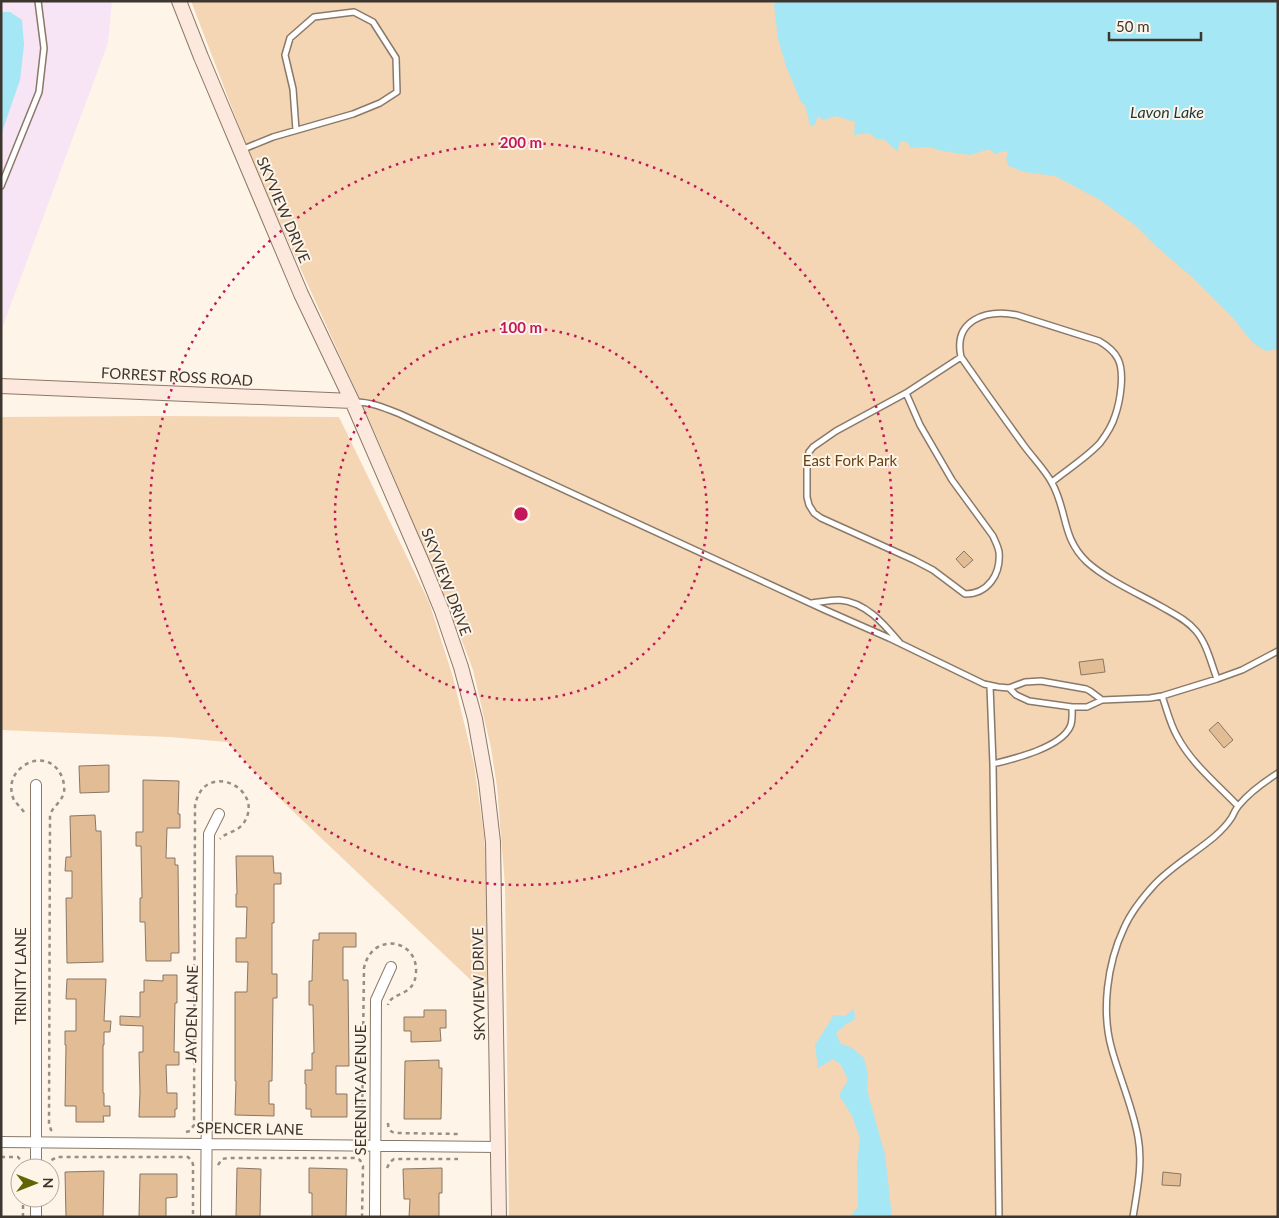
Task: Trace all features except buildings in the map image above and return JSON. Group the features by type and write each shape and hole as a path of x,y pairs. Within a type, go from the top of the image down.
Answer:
{"street":[{"name":"SKYVIEW DRIVE","path":"179,1 301,294 352,401 421,558 442,611 468,692 486,781 492,842 499,1217"},
{"name":"FORREST ROSS ROAD","path":"1,386 352,401"},
{"name":"TRINITY LANE","path":"36,784 36,1158"},
{"name":"JAYDEN LANE","path":"206,1217 209,834 219,814"},
{"name":"SERENITY AVENUE","path":"375,1217 376,1000 391,967"},
{"name":"SPENCER LANE","path":"1,1142 498,1147"}],"lane":[{"path":"1,186 40,92 44,48 38,1"},
{"path":"240,150 273,137 353,114 380,103 397,92 396,58 373,22 354,12 314,17 290,38 285,55 292,89 296,130"},
{"path":"1052,482 1099,443 1112,424 1116,415 1122,379 1118,359 1106,345 1099,341 1017,314 996,313 977,318 964,328 959,350 961,358 1052,482 1058,495 1070,538 1080,555 1107,576 1186,621 1201,639 1217,679"},
{"path":"906,393 920,425 937,456 993,536 999,551 997,572 992,580 978,593 965,594 925,566 829,522 814,513 809,505 806,487 806,462 809,452 813,447 836,431 906,393 961,358"},
{"path":"352,401 367,402 400,414 990,686 1009,688 1025,682 1041,681 1086,689 1102,700"},
{"path":"809,603 840,600 859,606 881,620 902,645"},
{"path":"1009,688 1016,695 1029,702 1087,707 1102,700 1128,700 1162,696 1242,670 1278,651"},
{"path":"990,686 999,1217"},
{"path":"1162,696 1174,731 1183,746 1194,761 1238,806"},
{"path":"992,764 1034,752 1061,737 1071,726 1072,707"},
{"path":"1133,1217 1140,1151 1135,1122 1111,1049 1106,1013 1111,969 1124,928 1144,897 1164,875 1209,842 1222,830 1238,806 1258,787 1278,773"}],"path":[{"path":"25,816 24,811 17,804 12,794 12,778 16,771 26,763 34,761 46,762 58,770 64,787 59,803 51,810 50,815 49,1124 51,1130 57,1132"},
{"path":"184,1133 190,1131 194,1125 195,806 198,795 204,788 215,782 224,781 234,784 242,791 246,798 248,810 241,826 233,832 223,835 219,842"},
{"path":"354,1134 359,1132 362,1126 365,960 378,946 395,943 404,947 412,954 416,963 416,972 410,988 403,994 390,999 388,1011"},
{"path":"388,1114 388,1127 395,1133 458,1134"},
{"path":"1,1157 19,1158"},
{"path":"55,1158 188,1158 193,1166 193,1217"},
{"path":"218,1172 218,1166 222,1159 228,1158 356,1158 360,1160 363,1166 362,1217"},
{"path":"387,1169 389,1163 394,1159 458,1159"}],"shaded area":[{"path":"1,1 112,1 108,43 1,331"}],"green space":[{"name":"East Fork Park","path":"191,1 920,1 1278,192 1278,1217 509,1217 505,885 497,787 491,748 473,670 379,442 255,168"},
{"path":"1,417 339,417 429,602 453,677 474,764 484,835 488,895 489,985 475,984 279,798 227,742 170,737 1,730"}],"water":[{"name":"Lavon Lake","path":"778,1 1278,1 1278,349 1266,351 1253,343 1233,318 1192,277 1136,226 1100,200 1055,176 1024,172 1009,166 1006,159 1008,152 1003,151 995,154 989,149 970,155 929,147 911,148 907,142 901,141 897,151 884,139 877,139 869,133 854,135 855,122 836,116 823,120 818,116 814,126 810,125 805,105 801,102 786,66 778,39 774,4"},
{"path":"1,12 10,12 22,20 24,45 20,80 1,135"},
{"path":"854,1009 855,1019 836,1033 840,1043 852,1048 864,1058 868,1075 867,1090 885,1155 892,1217 850,1217 858,1207 857,1164 860,1138 852,1116 839,1095 848,1080 841,1065 833,1059 818,1068 815,1045 834,1015 845,1016"}]}
